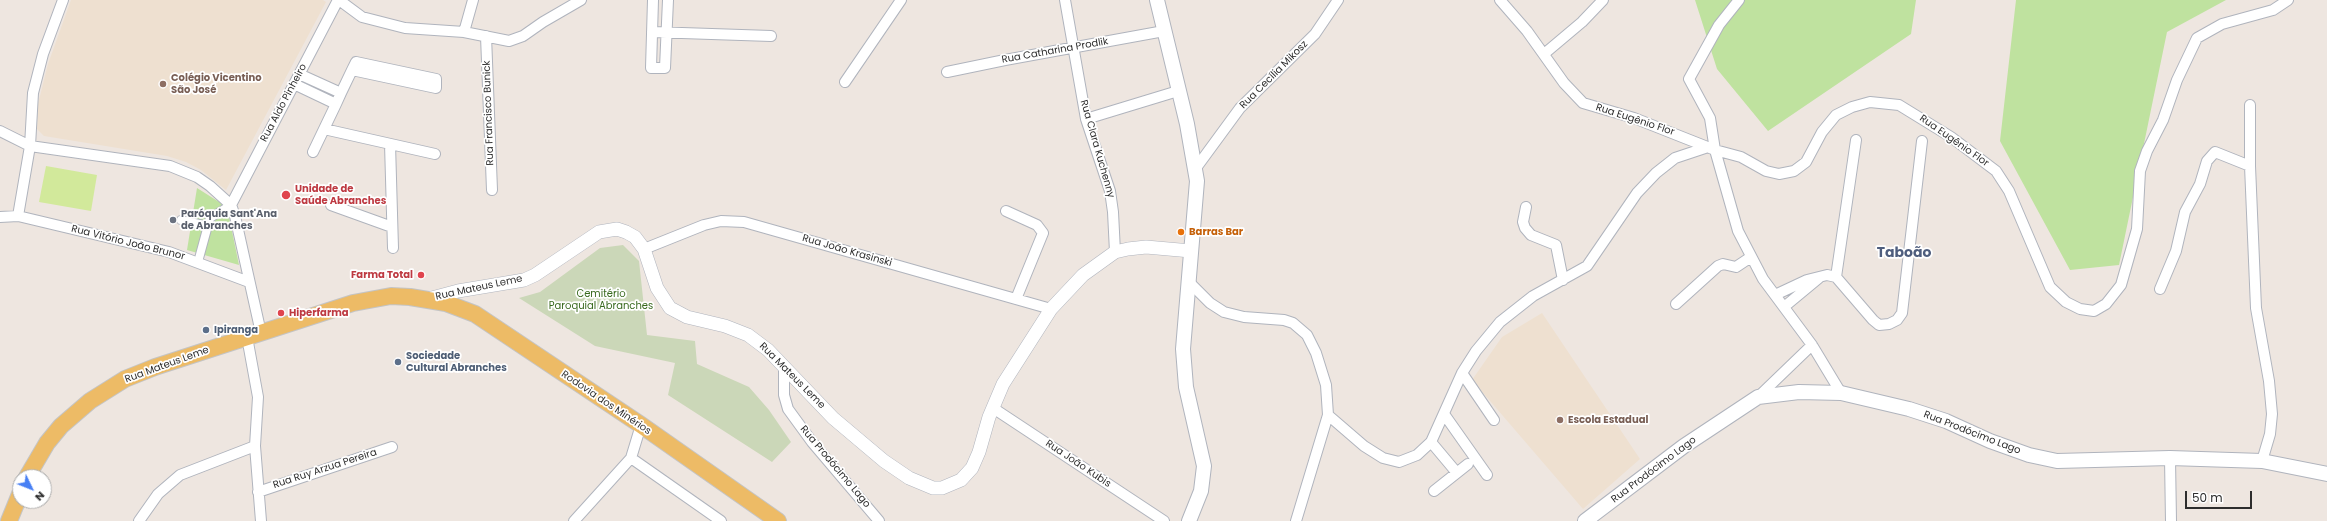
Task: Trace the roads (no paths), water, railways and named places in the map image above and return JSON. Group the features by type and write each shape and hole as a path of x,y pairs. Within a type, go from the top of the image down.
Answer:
{"main road":[{"path":"1157,0 1196,168 1197,196 1183,330 1184,370 1204,466 1201,491 1189,521"},
{"name":"Rua Mateus Leme","path":"32,469 47,443 75,412 107,389 140,372 373,298 391,296 428,299"},
{"name":"Rodovia dos Minérios","path":"428,299 446,303 475,314 641,425 778,521"},
{"name":"Rua Prodócimo Lago","path":"1585,521 1684,446 1758,397 1799,392 1841,393 1909,409 1946,421 1996,443 2029,455 2057,462 2170,458 2262,461 2327,474"},
{"path":"9,521 14,509"}],"street":[{"path":"18,216 30,146 33,93 43,54 63,0"},
{"path":"338,0 362,17 378,22 417,30 464,32 509,41 517,40 543,22 581,0"},
{"name":"Rua Aldo Pinheiro","path":"231,206 338,0"},
{"path":"464,32 472,0"},
{"path":"653,0 651,68 666,68 668,0"},
{"name":"Rua Clara Kuchenny","path":"1065,0 1086,119 1110,191 1114,252"},
{"name":"Rua Cecília Mikosz","path":"1196,168 1240,108 1315,34 1338,0"},
{"name":"Rua Eugênio Flor","path":"1500,0 1544,54 1564,83 1583,103 1647,123 1711,148 1741,157 1766,171 1779,174 1794,171 1806,162 1822,132 1836,115 1852,107 1870,102 1899,105 1951,137 1996,172 2009,191 2050,287 2066,302 2080,309 2094,311 2106,304 2121,285 2137,229 2140,171 2147,151 2161,126 2177,80 2197,38 2222,24 2273,10 2288,0"},
{"path":"1544,54 1582,22 1603,0"},
{"path":"1739,0 1719,25 1689,79 1710,118 1711,148 1738,231 1751,257 1775,295 1812,345 1841,393"},
{"path":"845,82 896,2"},
{"name":"Rua Catharina Prodlik","path":"947,72 1164,31"},
{"path":"652,32 771,36"},
{"name":"Rua Francisco Bunick","path":"486,36 492,190"},
{"path":"313,152 341,94 352,70 356,62 436,79 436,88 352,70"},
{"path":"299,74 341,94"},
{"path":"294,84 336,104"},
{"path":"1086,119 1178,90"},
{"path":"2250,105 2250,166 2256,308 2269,382 2272,414 2270,434 2262,461"},
{"path":"324,129 435,154"},
{"path":"0,131 30,146 170,166 197,177 231,206 239,231 249,282 258,397 254,446 261,521"},
{"path":"1836,277 1856,140"},
{"path":"1784,307 1802,288 1806,280 1827,275 1836,277 1873,320 1879,324 1889,324 1897,320 1902,313 1922,141"},
{"path":"390,144 393,248"},
{"path":"1328,415 1346,432 1383,458 1399,462 1417,455 1431,442 1462,373 1476,351 1500,322 1533,296 1587,266 1637,193 1656,173 1675,158 1711,148"},
{"path":"2160,290 2176,251 2185,212 2200,184 2207,161 2215,152 2250,166"},
{"path":"331,205 392,227"},
{"path":"198,262 210,218 231,206"},
{"path":"1526,207 1523,222 1525,228 1531,235 1556,245 1562,280"},
{"path":"1006,211 1037,225 1043,232 1016,299"},
{"name":"Rua Vitório João Brunor","path":"0,217 18,216 169,252 249,282"},
{"path":"181,220 208,226"},
{"name":"Rua João Krasinski","path":"644,249 704,225 733,221 753,224 1051,309"},
{"name":"Rua Mateus Leme","path":"428,299 458,291 524,280 590,237 608,230 626,232 635,237 644,249 658,288 670,308 687,317 725,326 748,335 768,350 833,418 884,461 909,478 933,488 950,486 961,480 970,472 979,452 993,408 1007,378 1051,309 1083,275 1114,252 1146,247 1191,251"},
{"path":"1676,304 1718,266 1723,264 1736,267 1751,257"},
{"path":"1188,280 1210,303 1224,312 1244,317 1293,322 1307,335 1316,353 1326,385 1328,415 1296,521"},
{"path":"1775,295 1802,288"},
{"path":"1758,397 1812,345"},
{"name":"Rua Prodócimo Lago","path":"784,366 784,395 788,409 812,442 879,521"},
{"path":"1462,373 1494,420"},
{"name":"Rua João Kubis","path":"993,408 1164,521"},
{"path":"1444,414 1487,475"},
{"path":"574,521 631,458 641,425"},
{"path":"1431,442 1457,473"},
{"path":"139,521 158,494 180,475 254,446"},
{"name":"Rua Ruy Arzua Pereira","path":"258,492 392,447"},
{"path":"631,458 721,521"},
{"path":"2170,458 2171,521"},
{"path":"1434,491 1468,464"}],"place":[{"name":"Colégio Vicentino São José","path":"163,84"},
{"name":"Unidade de Saúde Abranches","path":"286,195"},
{"name":"Paróquia Sant'Ana de Abranches","path":"173,220"},
{"name":"Barras Bar","path":"1181,232"},
{"name":"Farma Total","path":"421,275"},
{"name":"Hiperfarma","path":"281,313"},
{"name":"Ipiranga","path":"206,330"},
{"name":"Sociedade Cultural Abranches","path":"398,362"},
{"name":"Escola Estadual","path":"1560,420"}],"district":[{"name":"Taboão","path":"1904,253"}],"park label":[{"name":"Cemitério Paroquial Abranches","path":"601,300"}]}
